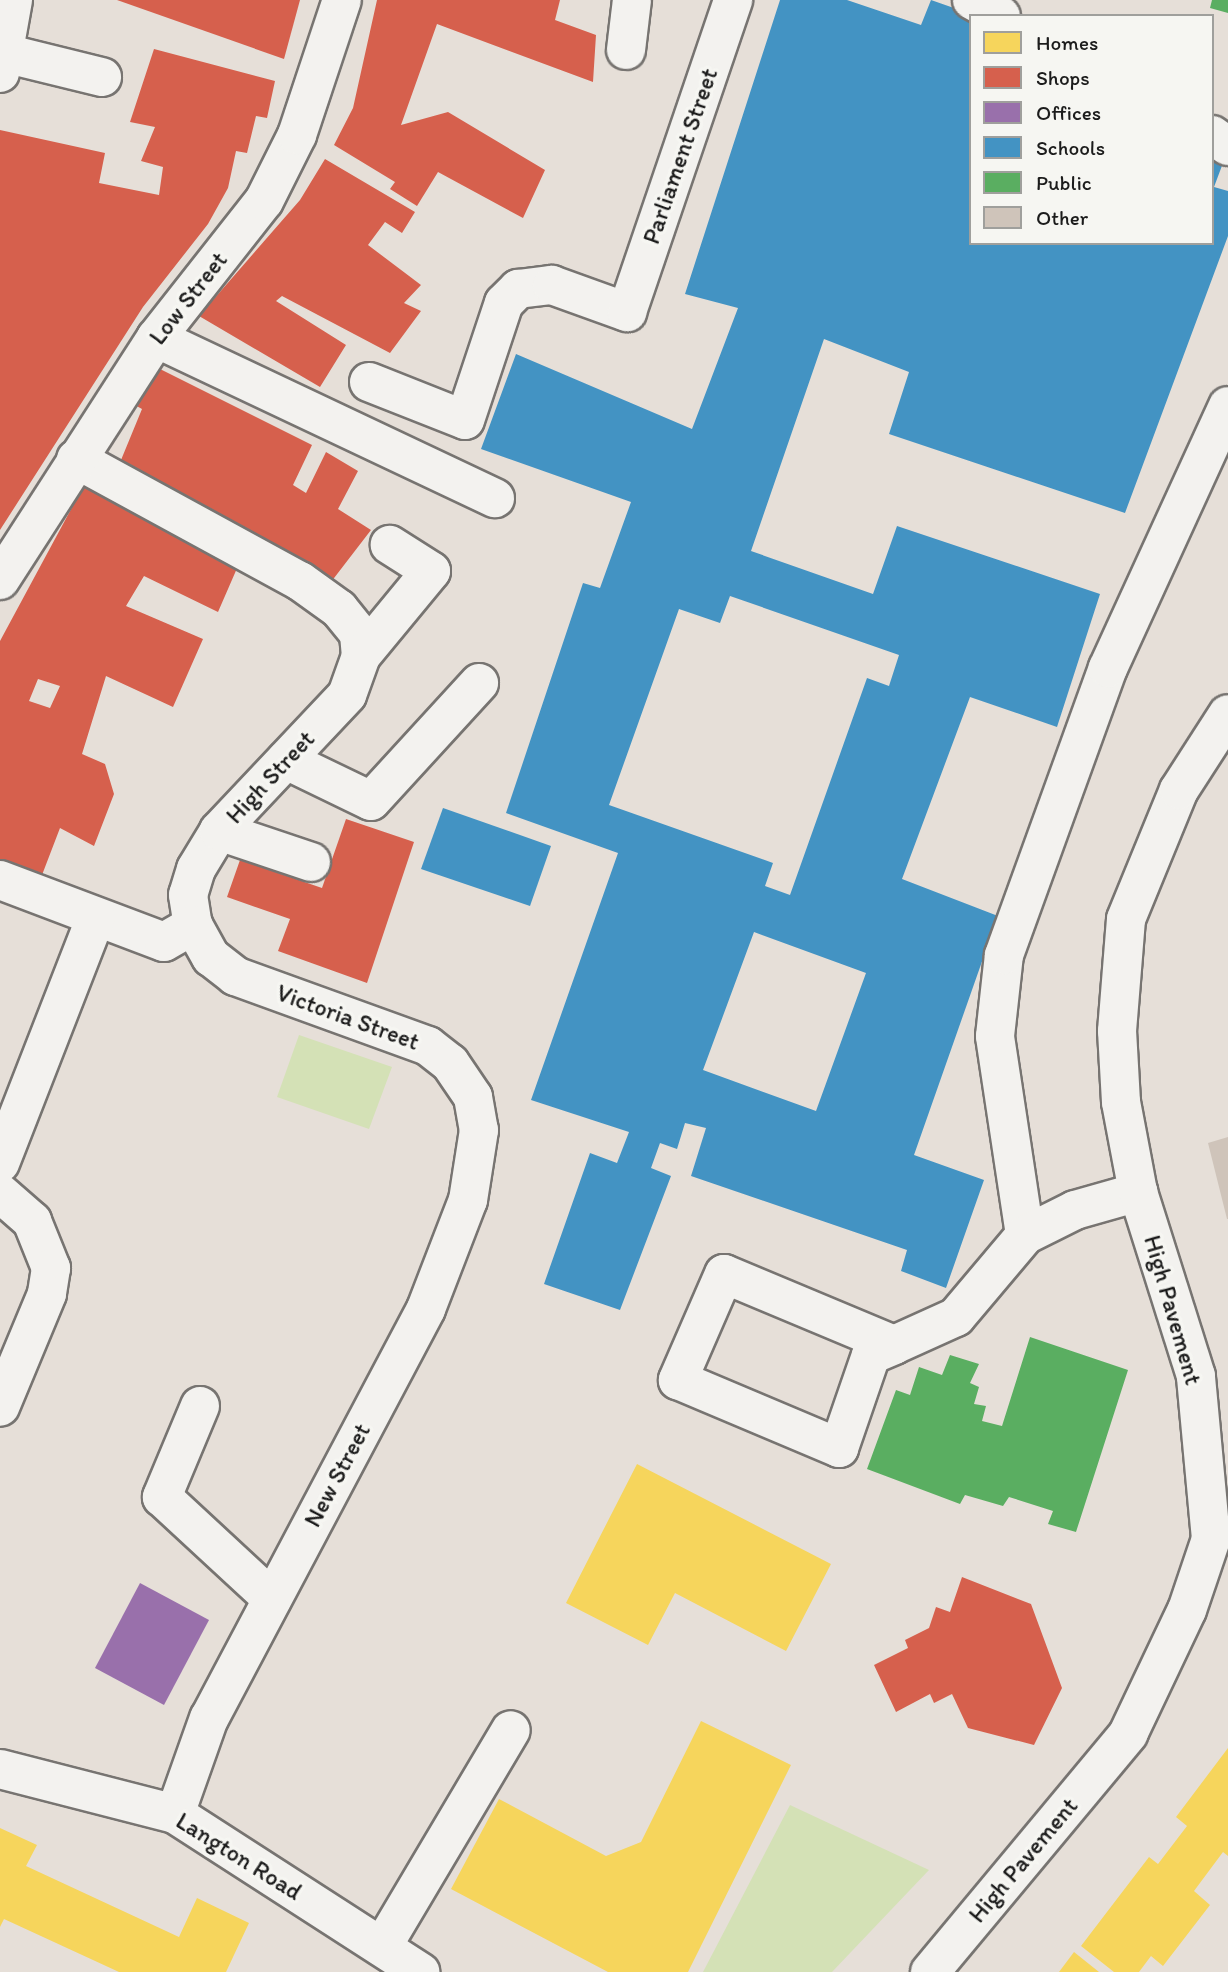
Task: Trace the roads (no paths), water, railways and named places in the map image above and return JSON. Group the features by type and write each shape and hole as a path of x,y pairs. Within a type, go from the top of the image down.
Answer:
{"street":[{"path":"13,0 2,63 102,77"},
{"name":"Low Street","path":"0,580 156,338 264,201 297,135 342,0"},
{"path":"626,50 632,0"},
{"name":"Parliament Street","path":"369,382 465,420 503,303 518,289 552,285 627,312 733,0"},
{"path":"972,0 998,14"},
{"path":"156,338 495,498"},
{"path":"1025,1235 995,1036 1004,955 1108,668 1228,406"},
{"path":"76,459 300,581 339,609 360,645"},
{"name":"High Street","path":"192,925 188,895 219,831 347,695 360,645 431,571 390,545"},
{"path":"286,760 370,801 479,683"},
{"name":"High Pavement","path":"930,1972 1128,1734 1219,1542 1196,1376 1138,1192 1121,1102 1117,1031 1126,919 1179,790 1228,714"},
{"path":"219,831 311,862"},
{"path":"0,880 164,942 192,925"},
{"path":"0,1163 96,917"},
{"name":"Victoria Street","path":"192,925 211,957 235,976 428,1045 450,1063 473,1097 479,1130"},
{"name":"New Street","path":"175,1814 209,1718 426,1309 468,1200 479,1130"},
{"path":"894,1345 723,1274 678,1380 839,1448 871,1355 894,1345 956,1317 1025,1235 1075,1210 1138,1192"},
{"path":"0,1193 32,1221 45,1244 51,1268 47,1294 0,1407"},
{"path":"200,1406 162,1497 272,1599"},
{"path":"382,1947 511,1730"},
{"name":"Langton Road","path":"0,1769 175,1814 420,1972"}]}
